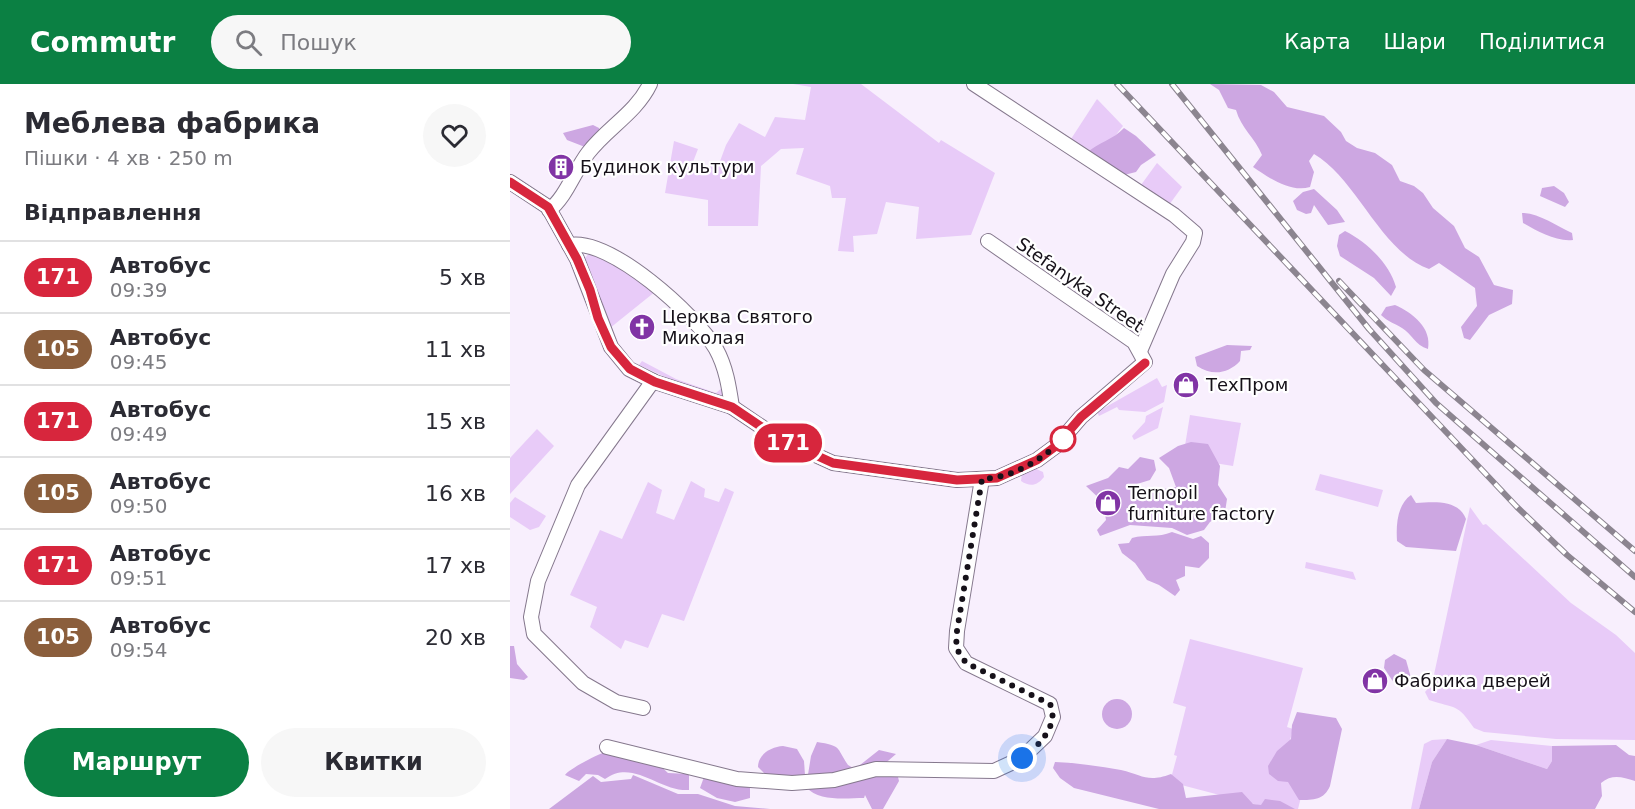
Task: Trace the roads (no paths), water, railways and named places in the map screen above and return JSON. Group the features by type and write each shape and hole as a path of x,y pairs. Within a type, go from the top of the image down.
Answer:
{"street":[{"path":"549,210 559,203 572,176 590,151 639,102 650,84"},
{"path":"510,182 536,198 549,210 587,283 598,318 611,347 630,369 653,381 701,399 732,407 778,438 833,463 957,480 997,478 1013,472 1056,446 1081,417 1142,357 1173,274 1193,242 1195,233 1174,215 974,84"},
{"name":"Stefanyka Street","path":"988,242 1072,297 1134,342 1142,357"},
{"path":"569,245 579,243 620,261 651,282 701,328 716,349 725,369 732,407"},
{"path":"643,708 616,702 583,683 534,634 531,617 538,581 578,485 653,381"},
{"path":"607,747 737,779 792,783 834,780 876,769 994,771 1022,758 1046,736 1053,717 1050,704 966,663 956,648 982,479"}],"railway":[{"path":"1117,84 1517,507 1567,555 1635,612"},
{"path":"1172,84 1369,329 1436,403 1635,577"},
{"path":"1339,281 1424,370 1635,551"}],"place":[{"name":"Будинок культури","path":"561,167"},
{"name":"Церква Святого Миколая","path":"642,327"},
{"name":"ТехПром","path":"1186,385"},
{"name":"Ternopil furniture factory","path":"1108,503"},
{"name":"Фабрика дверей","path":"1375,681"}]}
